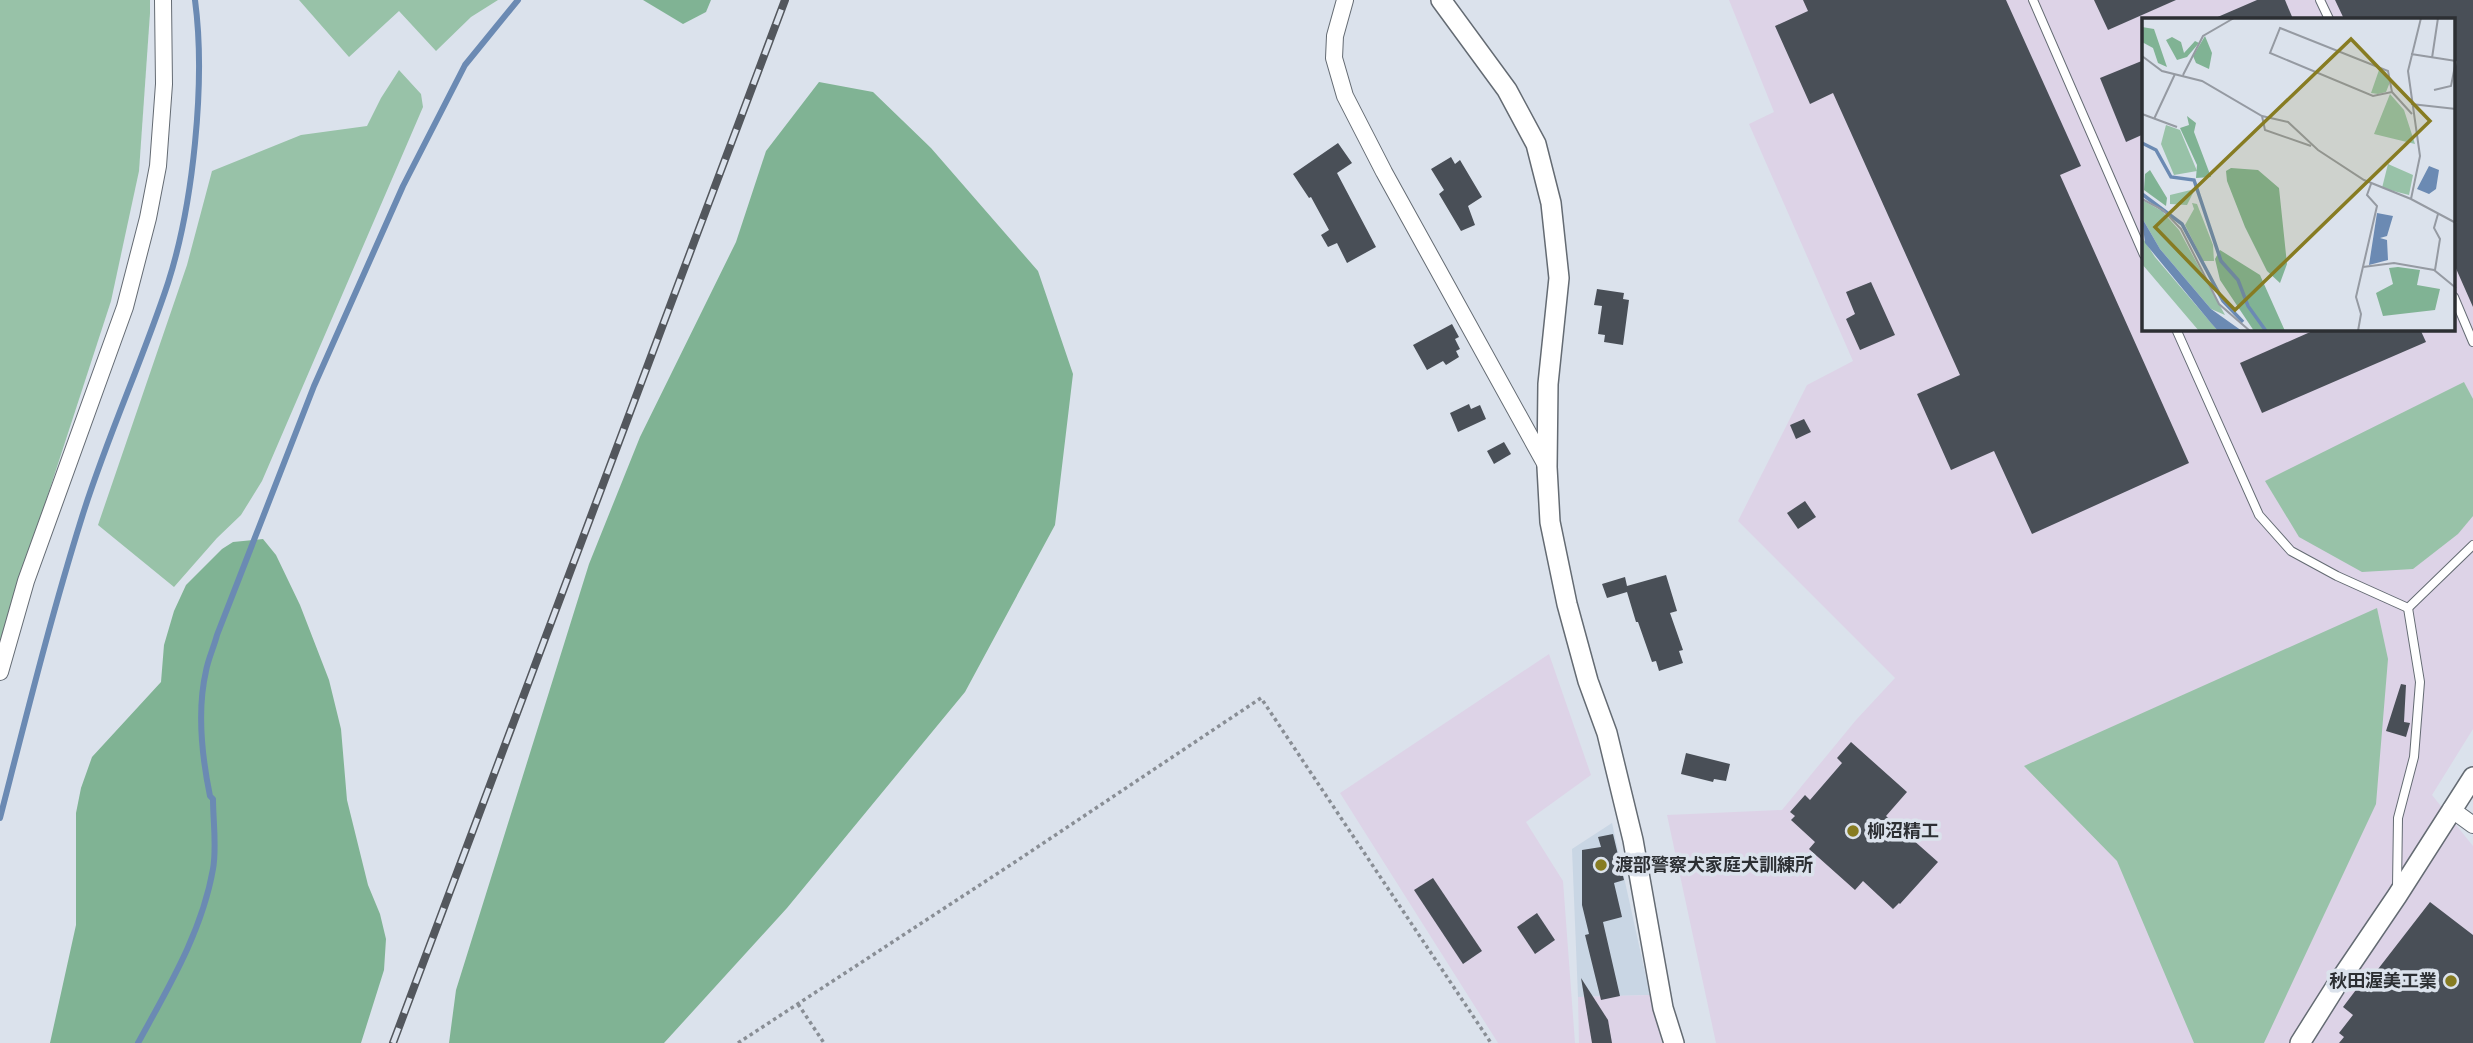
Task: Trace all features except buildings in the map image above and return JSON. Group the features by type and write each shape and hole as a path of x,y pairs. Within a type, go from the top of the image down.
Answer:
{"street":[{"path":"0,672 26,581 125,307 148,218 158,166 163,98 163,0"},
{"path":"1345,0 1335,36 1334,58 1345,96 1547,467"},
{"path":"1441,0 1507,90 1535,144 1551,203 1559,278 1548,384 1547,467 1550,522 1565,593 1588,681 1607,733 1633,840 1662,1007 1674,1043"},
{"path":"2300,1043 2473,777"},
{"path":"2451,809 2473,825"}],"lane":[{"path":"2033,0 2142,250"},
{"path":"2320,0 2329,18"},
{"path":"2456,302 2473,342"},
{"path":"2177,331 2259,514 2291,551 2337,576 2408,608"},
{"path":"2408,608 2473,545"},
{"path":"2397,897 2398,818 2414,757 2420,682 2408,608"}],"path":[{"path":"737,1043 1261,698 1491,1043"},
{"path":"798,1003 824,1043"}],"shaded area":[{"path":"1729,0 2473,0 2473,729 2432,795 2473,846 2473,1043 1716,1043 1667,815 1782,810 1856,720 1895,678 1738,521 1807,385 1853,361 1749,124 1774,112"},
{"path":"1549,654 1591,775 1526,822 1563,881 1575,1043 1498,1043 1340,793"},
{"path":"1612,823 1650,995 1578,997 1572,849"},
{"path":"1650,995 1662,1043 1579,1043 1578,997"}],"green space":[{"path":"0,0 150,0 150,13 139,171 111,301 0,642"},
{"path":"299,0 498,0 471,17 436,51 399,11 349,57"},
{"path":"643,0 711,0 706,12 683,24"},
{"path":"399,70 421,94 423,107 262,481 241,515 174,587 98,525 187,265 212,171 301,135 367,126"},
{"path":"819,82 873,92 931,148 1038,271 1073,374 1055,525 965,692 787,908 664,1043 449,1043 456,990 589,564 640,437 736,242 766,151"},
{"path":"2464,382 2473,399 2473,516 2458,534 2413,569 2362,572 2299,537 2265,481"},
{"path":"263,539 276,555 300,605 329,680 341,729 347,800 368,885 380,914 386,939 384,970 361,1043 50,1043 76,925 76,813 92,757 161,682 164,645 174,611 186,585 222,549 233,542"},
{"path":"2377,608 2388,659 2376,804 2264,1043 2194,1043 2117,861 2024,766"}],"waterway":[{"path":"0,818 49,629 82,517 158,312 177,252 190,181 198,105 195,0"},
{"path":"138,1043 192,937 201,915 213,869 213,799 210,796 205,766 201,717 203,686 217,635 314,386 403,186 465,65 518,0"}],"railway":[{"path":"393,1043 785,0"}],"place":[{"name":"柳沼精工","path":"1853,831"},
{"name":"渡部警察犬家庭犬訓練所","path":"1601,865"},
{"name":"秋田渥美工業","path":"2451,981"}]}
